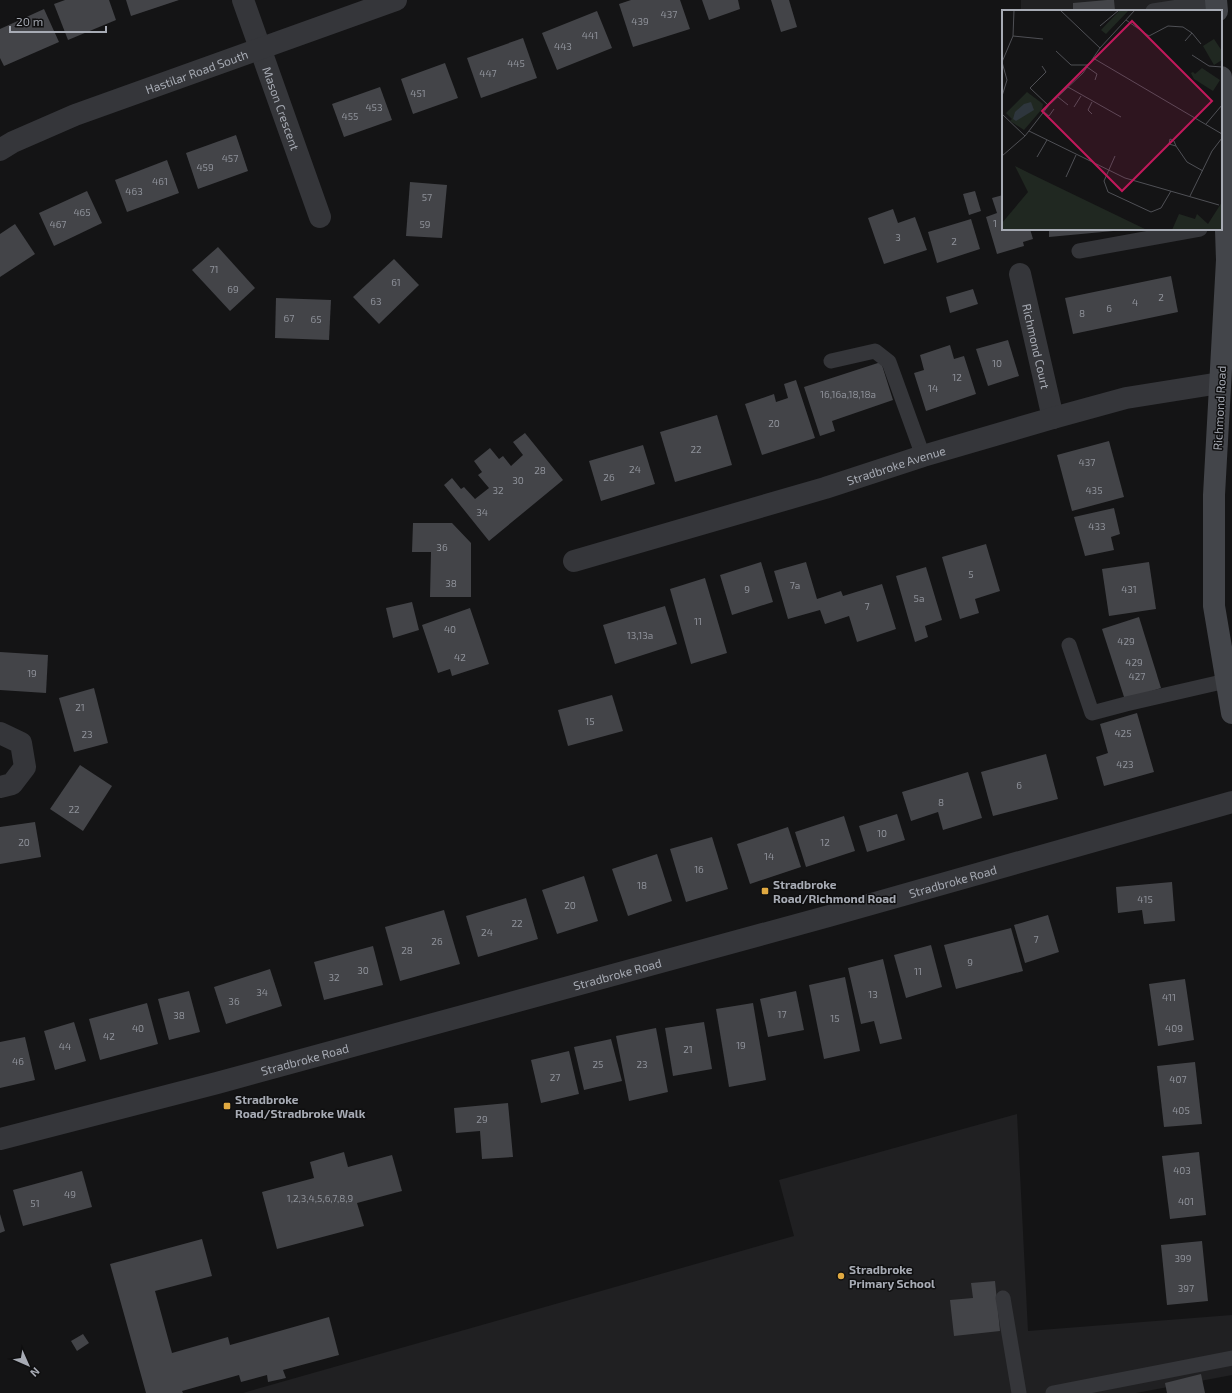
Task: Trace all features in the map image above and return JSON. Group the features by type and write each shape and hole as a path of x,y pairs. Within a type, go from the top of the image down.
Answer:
{"main road":[{"name":"Richmond Road","path":"1224,91 1224,228 1227,260 1214,495 1214,606 1232,710"}],"street":[{"name":"Mason Crescent","path":"243,0 320,217"},
{"name":"Hastilar Road South","path":"0,150 13,142 75,115 396,0"},
{"name":"Richmond Court","path":"1020,274 1052,418"},
{"name":"Stradbroke Avenue","path":"574,561 824,488 923,456 1052,418 1126,398 1220,383"},
{"path":"0,734 21,743 25,767 12,784 0,787"},
{"name":"Stradbroke Road","path":"0,1139 217,1083 829,916 1232,802"}],"lane":[{"path":"1162,10 1216,4"},
{"path":"1079,251 1194,230"},
{"path":"831,361 875,351 889,362 923,456"},
{"path":"1069,645 1092,713 1226,681"},
{"path":"1003,1298 1019,1393"},
{"path":"1053,1393 1232,1358"}],"shaded area":[{"path":"1021,0 1201,0 1202,10 1021,10"},
{"name":"Stradbroke Primary School","path":"1017,1114 1028,1331 1232,1315 1232,1375 1136,1393 243,1393 794,1236 779,1180"}],"building":[{"path":"65,0 109,0 116,20 68,40 54,4"},
{"path":"126,0 179,0 131,16"},
{"path":"631,0 680,0 690,29 633,47 619,4"},
{"path":"702,0 738,0 740,9 709,20"},
{"path":"771,0 789,0 797,27 781,32"},
{"path":"1114,0 1115,10 1073,10 1073,3"},
{"path":"44,9 59,42 4,66 0,58 0,29"},
{"path":"597,11 612,48 557,70 542,33"},
{"path":"523,38 537,78 481,98 467,58"},
{"path":"445,63 458,98 413,114 401,79"},
{"path":"380,87 392,120 344,137 332,104"},
{"path":"236,135 248,171 198,189 186,153"},
{"path":"167,160 179,193 127,212 115,180"},
{"path":"410,182 447,185 442,238 406,236"},
{"path":"87,191 102,223 54,246 39,213"},
{"path":"975,191 981,211 969,215 963,194"},
{"path":"1002,195 1002,230 1030,230 1033,239 1023,242 1024,246 997,254 986,217 997,213 992,198"},
{"path":"893,209 898,223 915,217 927,250 884,264 868,218"},
{"path":"971,219 980,249 937,263 928,232"},
{"path":"15,224 35,254 0,277 0,234"},
{"path":"1049,230 1124,230 1049,237"},
{"path":"218,247 255,288 230,311 192,270"},
{"path":"394,259 419,285 379,324 353,297"},
{"path":"1171,276 1178,312 1073,334 1065,298"},
{"path":"973,289 978,304 950,313 946,297"},
{"path":"276,298 331,300 329,340 275,338"},
{"path":"1008,340 1019,376 988,386 976,349"},
{"path":"950,345 954,359 964,356 976,394 926,411 914,373 924,370 920,355"},
{"path":"881,362 893,400 832,421 835,431 820,436 804,387"},
{"path":"796,380 815,438 762,455 745,404 774,394 776,402 788,398 784,384"},
{"path":"717,415 732,465 675,482 660,432"},
{"path":"525,433 563,480 489,541 444,485 452,478 461,489 464,487 475,499 489,488 478,475 482,472 474,461 490,448 499,459 503,456 511,466 523,455 513,442"},
{"path":"1109,441 1124,497 1072,511 1057,455"},
{"path":"643,445 655,484 601,501 589,461"},
{"path":"1114,508 1120,534 1111,537 1114,550 1085,556 1074,517"},
{"path":"413,523 452,523 471,543 471,597 430,597 431,552 412,552"},
{"path":"986,544 1000,591 975,599 979,613 960,619 942,557"},
{"path":"761,562 773,602 732,615 720,575"},
{"path":"806,562 817,599 841,591 843,596 882,584 896,629 857,642 849,616 825,624 820,610 788,619 774,571"},
{"path":"1149,562 1156,609 1109,616 1102,569"},
{"path":"926,567 942,620 925,626 928,637 915,642 896,576"},
{"path":"705,578 727,653 691,664 670,589"},
{"path":"412,602 419,630 393,638 386,608"},
{"path":"665,606 677,644 615,664 603,625"},
{"path":"470,608 489,664 452,676 450,669 438,673 422,625"},
{"path":"1139,617 1161,688 1125,700 1102,629"},
{"path":"0,652 48,655 46,693 0,690"},
{"path":"94,688 108,743 74,752 59,698"},
{"path":"612,695 623,731 568,746 558,710"},
{"path":"1137,713 1154,772 1104,786 1096,757 1108,753 1100,724"},
{"path":"1046,754 1058,799 993,816 981,772"},
{"path":"80,765 112,786 83,831 50,809"},
{"path":"968,772 982,818 943,830 938,812 911,821 902,792"},
{"path":"897,814 905,840 867,852 859,826"},
{"path":"844,816 855,851 806,867 795,832"},
{"path":"35,822 41,857 0,864 0,827"},
{"path":"788,827 801,867 750,884 737,844"},
{"path":"712,837 728,889 686,902 670,849"},
{"path":"657,854 672,901 628,916 612,869"},
{"path":"584,876 598,921 557,934 542,890"},
{"path":"1172,882 1175,921 1144,924 1142,910 1118,913 1116,887"},
{"path":"526,898 538,939 478,957 466,916"},
{"path":"444,910 460,964 400,981 385,927"},
{"path":"1048,915 1059,952 1025,963 1014,925"},
{"path":"1011,928 1023,971 956,989 944,945"},
{"path":"931,945 942,987 906,998 894,955"},
{"path":"373,946 383,985 324,1000 314,962"},
{"path":"883,959 902,1039 880,1044 874,1021 861,1024 848,968"},
{"path":"270,969 282,1006 226,1024 214,987"},
{"path":"845,977 860,1051 824,1059 809,985"},
{"path":"1185,979 1194,1040 1158,1046 1149,984"},
{"path":"189,991 200,1032 169,1040 158,999"},
{"path":"796,991 804,1030 768,1037 760,999"},
{"path":"147,1003 158,1044 100,1060 89,1019"},
{"path":"753,1003 766,1080 729,1087 716,1009"},
{"path":"74,1022 86,1061 55,1070 44,1031"},
{"path":"704,1022 712,1069 673,1076 665,1028"},
{"path":"656,1028 668,1092 629,1101 616,1036"},
{"path":"25,1037 35,1080 0,1088 0,1042"},
{"path":"611,1039 622,1081 584,1090 574,1047"},
{"path":"569,1051 579,1094 541,1103 531,1060"},
{"path":"1195,1062 1202,1124 1164,1127 1157,1066"},
{"path":"508,1103 513,1157 482,1159 480,1131 456,1133 454,1108"},
{"path":"344,1152 348,1167 392,1155 402,1191 357,1203 364,1226 277,1249 262,1192 314,1178 310,1162"},
{"path":"1199,1152 1206,1215 1170,1219 1162,1156"},
{"path":"82,1171 92,1207 23,1226 13,1190"},
{"path":"0,1214 5,1231 0,1233"},
{"path":"202,1239 212,1276 155,1291 172,1353 228,1337 230,1345 329,1317 339,1355 283,1370 286,1378 268,1382 267,1375 241,1382 239,1375 182,1391 183,1393 146,1393 110,1264"},
{"path":"1202,1241 1208,1301 1167,1305 1161,1245"},
{"path":"995,1281 1000,1331 954,1336 950,1300 973,1298 971,1283"},
{"path":"83,1334 89,1343 77,1351 71,1341"},
{"path":"1201,1374 1205,1393 1167,1393 1165,1383"}],"place":[{"name":"Stradbroke Road/Richmond Road","path":"765,891"},
{"name":"Stradbroke Road/Stradbroke Walk","path":"227,1106"},
{"name":"Stradbroke Primary School","path":"841,1276"}]}
